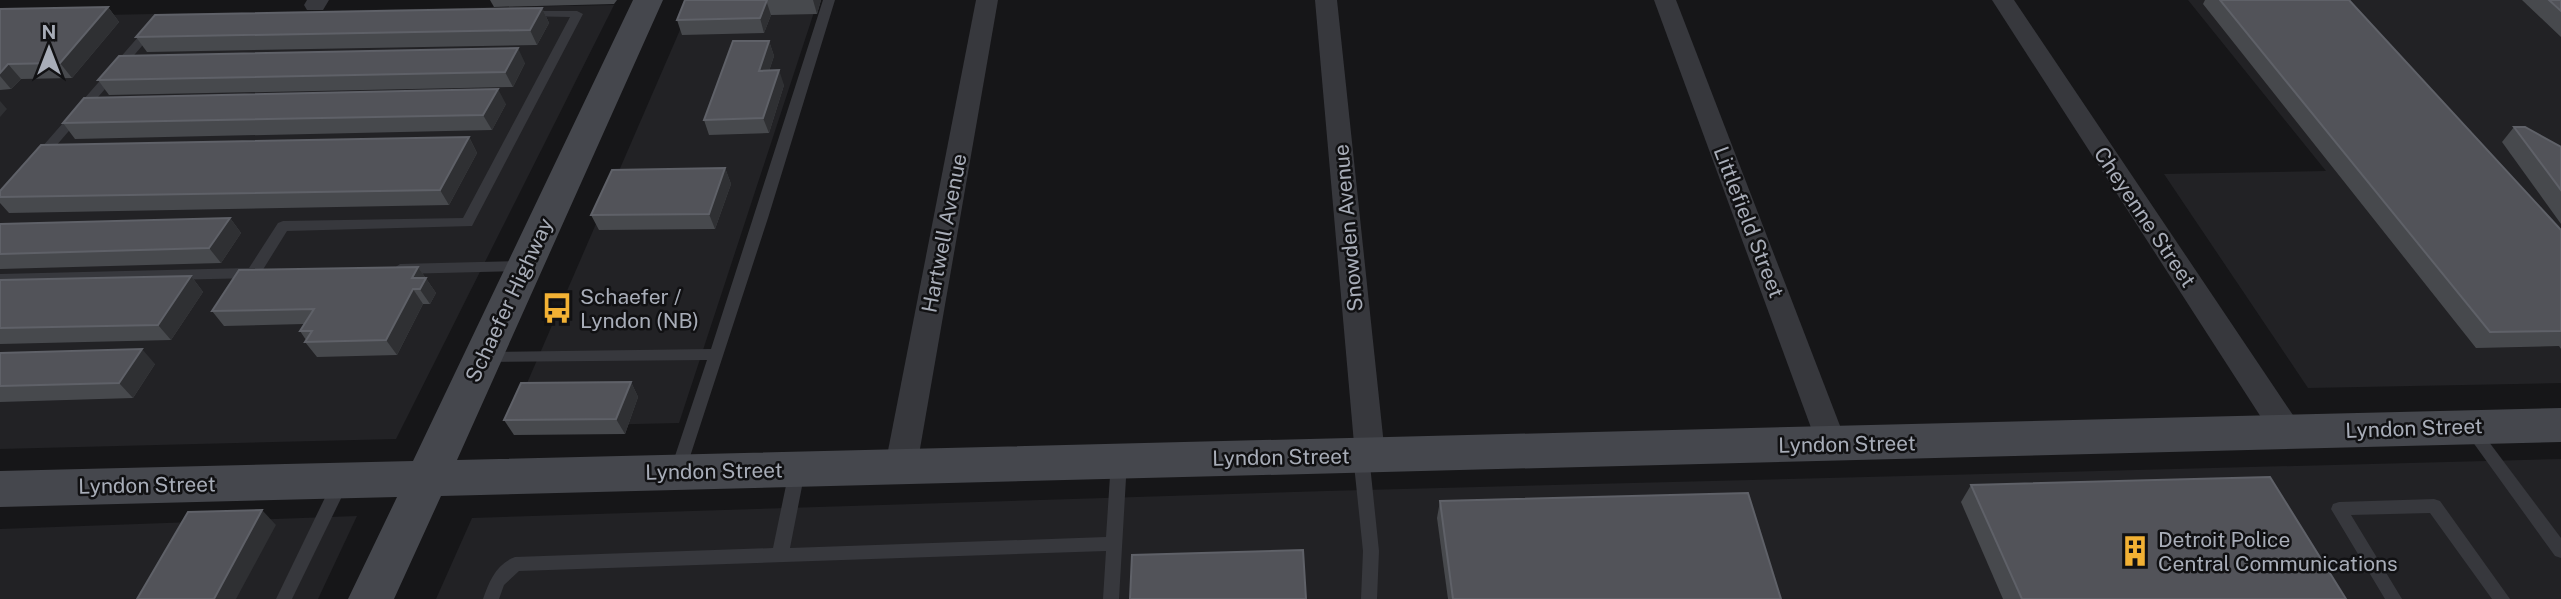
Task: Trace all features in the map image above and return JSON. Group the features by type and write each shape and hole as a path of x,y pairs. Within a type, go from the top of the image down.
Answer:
{"street":[{"name":"Schaefer Highway","path":"371,599 648,0"},
{"name":"Hartwell Avenue","path":"901,466 987,0"},
{"name":"Snowden Avenue","path":"1326,0 1365,455"},
{"name":"Littlefield Street","path":"1665,0 1832,444"},
{"name":"Cheyenne Street","path":"2003,0 2288,433"},
{"name":"Lyndon Street","path":"0,489 2561,425"}],"lane":[{"path":"677,472 828,0"},
{"path":"0,279 259,273 283,226 467,223 578,13 508,15"},
{"path":"26,173 159,21"},
{"path":"391,270 525,266"},
{"path":"483,358 716,354"},
{"path":"2469,426 2561,551"},
{"path":"1365,455 1371,551 1369,599"},
{"path":"1111,599 1119,461"},
{"path":"780,555 798,469"},
{"path":"284,599 342,480"},
{"path":"2394,599 2339,509 2434,506 2502,599"},
{"path":"491,599 497,580 515,564 1114,544"},
{"path":"352,599 371,599"}],"shaded area":[{"path":"693,0 818,0 679,423 508,427"},
{"path":"2188,0 2561,0 2561,383 2308,388 2164,174 2326,171"},
{"path":"614,5 396,439 0,449 0,17"},
{"name":"Detroit Police Central Communications","path":"2561,459 2561,599 436,599 472,518 1326,491"},
{"path":"357,516 318,599 0,599 0,529"}],"building":[{"path":"685,0 767,0 760,18 677,20"},
{"path":"2220,0 2349,0 2561,230 2561,331 2490,332"},
{"path":"2549,0 2561,0 2561,11"},
{"path":"108,7 60,63 8,64 0,73 0,9"},
{"path":"542,8 530,30 136,37 155,15"},
{"path":"733,41 769,41 759,71 779,70 763,118 704,120"},
{"path":"518,48 505,72 98,80 119,56"},
{"path":"498,89 483,115 63,123 84,98"},
{"path":"2514,127 2525,127 2561,147 2561,190"},
{"path":"469,137 440,190 0,197 0,191 41,145"},
{"path":"725,168 709,214 591,215 612,170"},
{"path":"230,218 209,248 0,254 0,224"},
{"path":"418,267 412,278 426,278 420,289 413,289 386,340 305,342 312,331 300,331 314,309 212,311 239,270"},
{"path":"191,276 158,325 0,328 0,280"},
{"path":"142,349 119,383 0,386 0,353"},
{"path":"631,382 616,419 504,420 521,383"},
{"name":"Detroit Police Central Communications","path":"2270,477 2346,599 2022,599 1971,485"},
{"path":"1748,493 1781,599 1453,599 1440,501"},
{"path":"262,510 214,599 137,599 188,512"},
{"path":"1303,550 1306,599 1130,599 1132,555"}],"place":[{"name":"Schaefer / Lyndon (NB)","path":"557,308"},
{"name":"Detroit Police Central Communications","path":"2135,551"}]}
